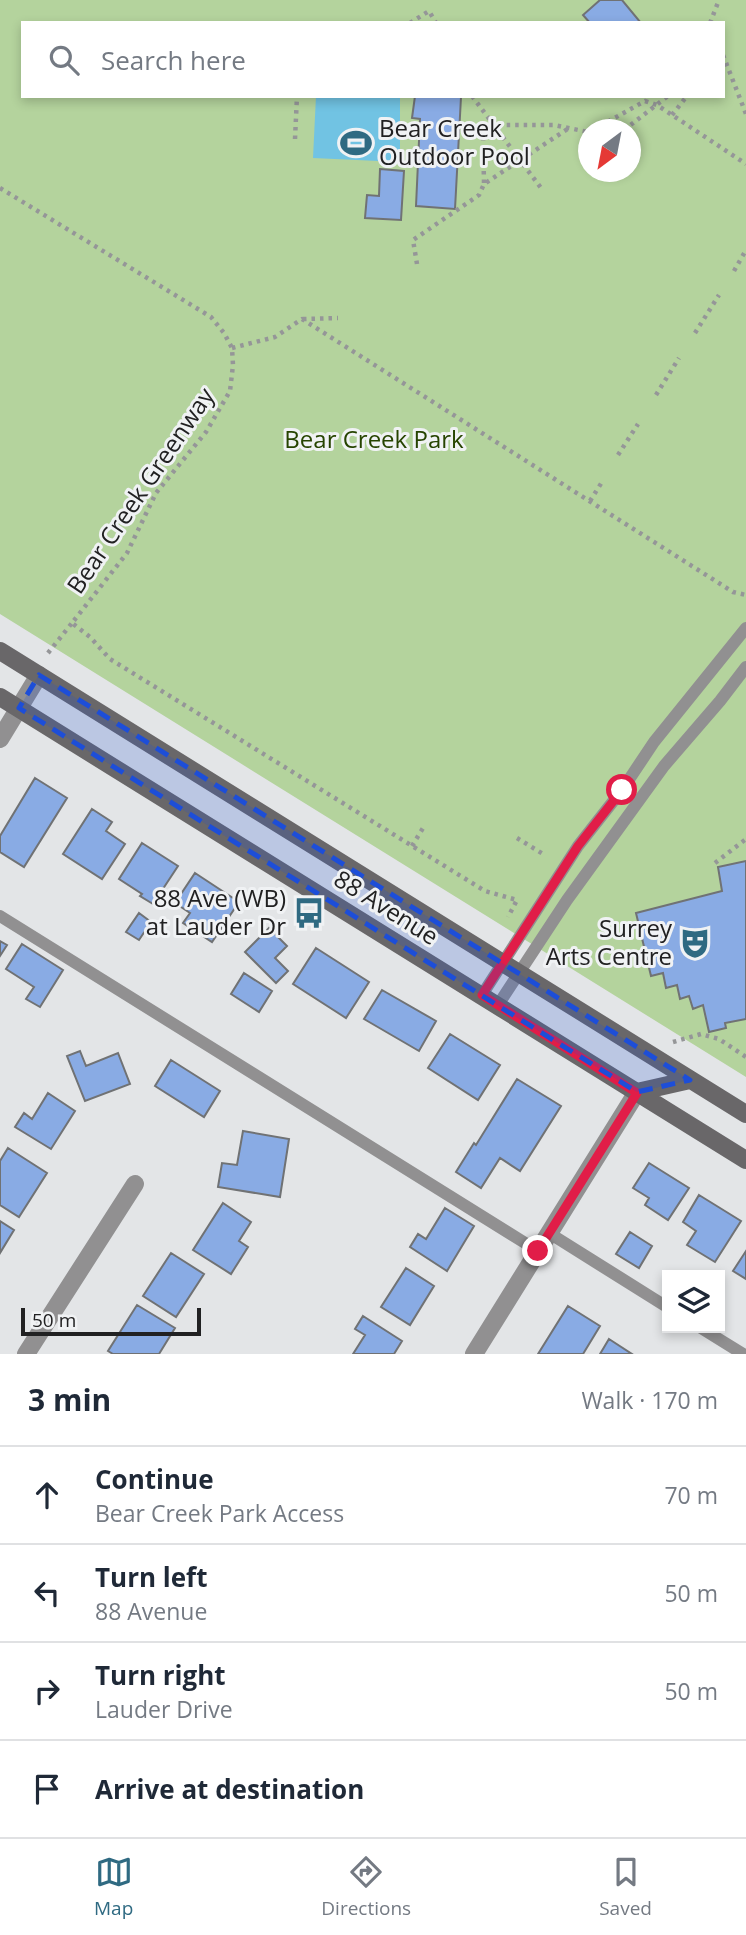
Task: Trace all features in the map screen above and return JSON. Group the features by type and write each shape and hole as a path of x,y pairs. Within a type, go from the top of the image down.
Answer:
{"main road":[{"name":"88 Avenue","path":"0,651 746,1114"},
{"name":"88 Avenue","path":"0,697 746,1160"},
{"path":"637,1093 690,1080"}],"street":[{"path":"0,739 39,675"},
{"path":"474,1354 637,1093"},
{"path":"26,1354 135,1184"}],"lane":[{"path":"482,995 578,846 622,790 654,742 746,628"},
{"path":"498,1005 567,900 664,766 746,667"},
{"path":"0,916 538,1251"},
{"path":"549,1233 662,1304"},
{"path":"709,1333 743,1354"}],"path":[{"path":"710,21 719,0"},
{"path":"413,21 429,11 435,21"},
{"path":"725,60 746,114"},
{"path":"295,139 297,98"},
{"path":"473,98 541,188"},
{"path":"639,119 666,98"},
{"path":"672,115 685,98"},
{"path":"613,119 645,101 657,105 746,164"},
{"path":"417,264 413,240 479,195 484,184 483,133 493,125 554,125 578,130"},
{"path":"484,184 569,128"},
{"path":"0,188 211,317 232,348 275,337 302,319 338,318"},
{"path":"734,271 746,250"},
{"path":"695,333 719,295"},
{"path":"302,319 733,592 746,595"},
{"name":"Bear Creek Greenway","path":"232,348 230,391 206,432 156,493 127,553 72,623 90,637 110,659 485,891 517,900 505,923"},
{"path":"656,395 679,358"},
{"path":"618,455 638,424"},
{"path":"590,501 602,482"},
{"path":"48,653 72,623"},
{"path":"412,846 424,828"},
{"path":"517,838 543,854"},
{"path":"715,863 746,839"},
{"path":"673,1042 701,1034 719,1039 746,1057"}],"highlighted area":[{"path":"39,675 690,1080 637,1092 19,708"}],"green space":[{"name":"Bear Creek Park","path":"0,0 746,0 746,1077 0,614"}],"water":[{"path":"316,98 400,98 400,162 313,158"}],"building":[{"path":"600,0 622,0 639,21 588,21 583,15"},
{"path":"415,98 461,98 455,209 416,206 420,119 412,118"},
{"path":"380,169 404,171 401,220 365,218 367,195 379,196"},
{"path":"35,778 67,798 24,867 0,852 0,836"},
{"path":"92,809 112,822 106,831 125,844 102,879 63,854"},
{"path":"142,843 178,866 153,904 119,879"},
{"name":"Surrey Arts Centre","path":"746,861 746,1019 725,1023 726,1028 709,1032 703,1005 693,1009 689,996 680,999 677,985 666,988 663,973 651,976 636,913 722,891 718,867"},
{"path":"195,873 239,902 212,942 183,923 190,913 175,903"},
{"path":"139,913 151,922 139,940 126,932"},
{"path":"269,928 287,946 275,958 288,971 276,983 245,952"},
{"path":"0,941 7,945 0,956"},
{"path":"22,944 63,970 40,1007 26,999 34,987 6,969"},
{"path":"316,948 369,982 346,1018 293,984"},
{"path":"244,973 272,991 259,1012 231,994"},
{"path":"382,990 436,1021 419,1051 364,1019"},
{"path":"450,1034 500,1065 478,1100 428,1068"},
{"path":"80,1051 86,1066 118,1053 130,1084 85,1101 67,1056"},
{"path":"171,1060 220,1091 204,1117 155,1086"},
{"path":"517,1079 561,1106 520,1171 500,1158 481,1188 456,1172"},
{"path":"48,1093 75,1111 51,1149 15,1127 24,1113 32,1119"},
{"path":"243,1131 289,1139 280,1197 218,1187 222,1163 237,1165"},
{"path":"8,1148 47,1173 19,1217 0,1205 0,1161"},
{"path":"649,1163 689,1188 668,1220 645,1205 649,1198 633,1188"},
{"path":"699,1195 741,1221 715,1262 687,1245 696,1231 683,1222"},
{"path":"223,1203 251,1222 239,1241 248,1247 231,1274 193,1250"},
{"path":"445,1208 474,1226 447,1271 410,1247 418,1234 426,1239"},
{"path":"0,1221 14,1230 0,1253"},
{"path":"630,1232 652,1246 639,1268 616,1254"},
{"path":"746,1251 746,1279 733,1271"},
{"path":"171,1253 204,1274 176,1317 143,1296"},
{"path":"406,1268 434,1286 410,1325 381,1307"},
{"path":"137,1305 175,1328 159,1354 113,1354 108,1351"},
{"path":"568,1306 600,1326 583,1354 538,1354"},
{"path":"363,1316 402,1341 394,1354 353,1354 365,1335 355,1329"},
{"path":"609,1339 632,1354 600,1354"}],"place":[{"name":"Bear Creek Outdoor Pool","path":"356,143"},
{"name":"88 Ave (WB) at Lauder Dr","path":"309,913"},
{"name":"Surrey Arts Centre","path":"695,943"}],"route":[{"path":"538,1251 637,1093 482,995 549,888 622,790"}]}
